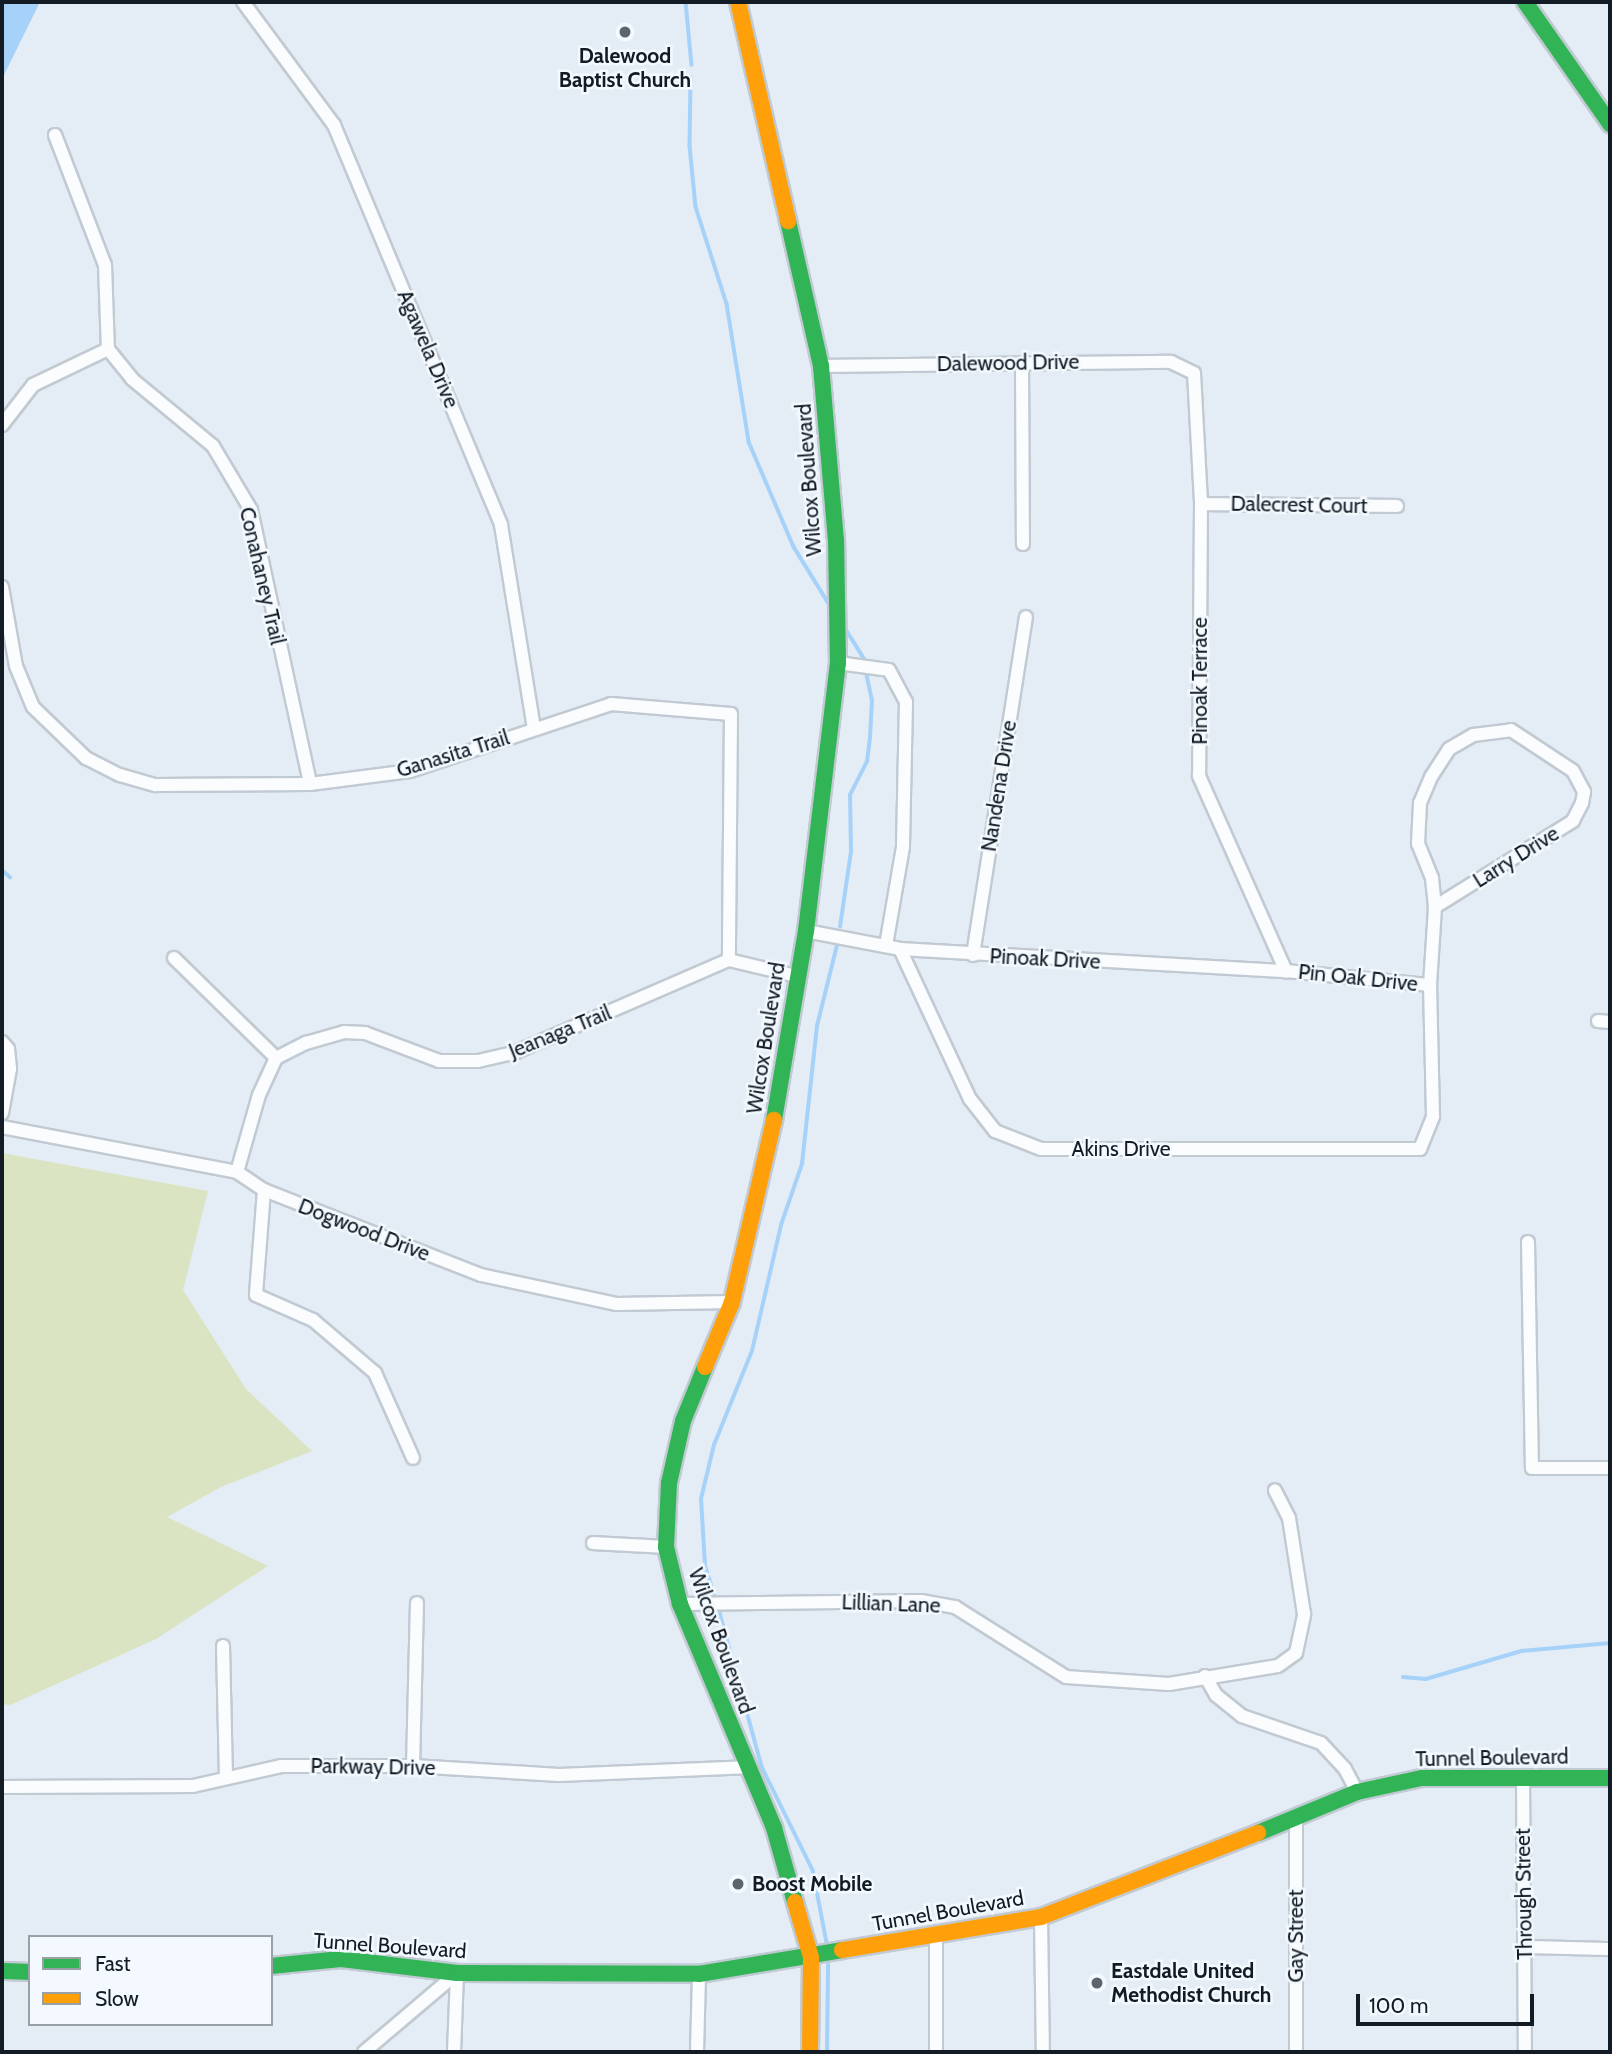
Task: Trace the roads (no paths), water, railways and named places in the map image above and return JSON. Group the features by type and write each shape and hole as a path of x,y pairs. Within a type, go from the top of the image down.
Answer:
{"main road":[{"name":"Wilcox Boulevard","path":"738,2 821,366 836,541 838,663 806,931 796,976 774,1124 732,1302 683,1421 669,1483 666,1546 680,1604 746,1767 774,1828 811,1957 810,2052"},
{"path":"1525,2 1610,124"},
{"name":"Tunnel Boulevard","path":"273,1966 341,1959 457,1973 699,1974 1041,1917 1296,1819 1356,1792 1422,1778 1610,1778"},
{"path":"2,1970 28,1972"}],"street":[{"name":"Agawela Drive","path":"243,2 334,125 501,525 534,728"},
{"path":"2,425 33,385 107,349 105,265 55,135"},
{"name":"Conahaney Trail","path":"107,349 132,379 213,446 251,510 310,785"},
{"name":"Dalewood Drive","path":"821,366 1171,362 1194,373"},
{"path":"1022,363 1023,544"},
{"name":"Pinoak Terrace","path":"1194,373 1201,504 1199,776 1286,971"},
{"name":"Dalecrest Court","path":"1201,504 1397,506"},
{"name":"Ganasita Trail","path":"2,587 16,666 33,707 86,758 120,775 156,785 310,785 411,771 611,704 731,714 729,960"},
{"name":"Nandena Drive","path":"973,955 1026,617"},
{"path":"838,663 889,670 906,702 903,847 886,945"},
{"name":"Larry Drive","path":"1433,1116 1430,985 1435,907 1432,878 1418,844 1420,803 1449,749 1473,735 1511,730 1573,771 1584,792 1573,821 1435,907"},
{"name":"Pinoak Drive","path":"806,931 900,949 1286,971"},
{"name":"Akins Drive","path":"900,949 970,1099 995,1131 1041,1149 1420,1149 1433,1116"},
{"path":"174,958 275,1058 258,1095 237,1172"},
{"path":"729,960 796,976"},
{"name":"Jeanaga Trail","path":"275,1058 306,1043 344,1032 365,1033 439,1060 478,1061 516,1052 729,960"},
{"name":"Pin Oak Drive","path":"1286,971 1430,985"},
{"path":"2,1042 10,1069 2,1113"},
{"name":"Dogwood Drive","path":"2,1128 237,1172 264,1190 481,1275 616,1304 732,1302"},
{"path":"264,1190 256,1295 313,1320 374,1373 413,1458"},
{"path":"1528,1242 1532,1468 1610,1468"},
{"name":"Lillian Lane","path":"680,1604 921,1601 955,1607 1066,1676 1169,1684 1222,1672 1278,1666 1296,1653 1304,1614 1300,1565 1289,1518 1275,1490"},
{"path":"593,1544 666,1546"},
{"path":"413,1766 416,1603"},
{"path":"223,1646 226,1778"},
{"path":"1205,1676 1216,1695 1242,1716 1321,1743 1345,1769 1356,1792"},
{"name":"Parkway Drive","path":"2,1787 193,1786 281,1766 413,1766 559,1775 746,1767"},
{"name":"Through Street","path":"1523,1777 1525,2052"},
{"name":"Gay Street","path":"1296,1819 1296,2052"},
{"path":"1041,1917 1043,2052"},
{"path":"936,1933 936,2052"},
{"path":"1525,1947 1610,1949"},
{"path":"364,2052 457,1973"},
{"path":"454,2052 457,1973"},
{"path":"696,2052 699,1974"}],"water":[{"path":"2,2 40,2 2,79"}],"waterway":[{"path":"686,2 692,65"},
{"path":"691,77 690,146 696,207 727,304 749,442 794,547 828,602"},
{"path":"847,631 865,660"},
{"path":"840,927 851,852 850,795 867,762 870,738 872,701 867,677"},
{"path":"2,870 10,877"},
{"path":"714,1594 705,1566 701,1499 714,1445 752,1351 781,1225 802,1164 817,1026 838,941"},
{"path":"720,1613 762,1767 813,1870 827,1943"},
{"path":"1403,1677 1426,1679 1522,1651 1610,1643"},
{"path":"827,2052 828,1965"}],"place":[{"name":"Dalewood Baptist Church","path":"625,32"},
{"name":"Boost Mobile","path":"738,1884"},
{"name":"Eastdale United Methodist Church","path":"1097,1983"}]}
